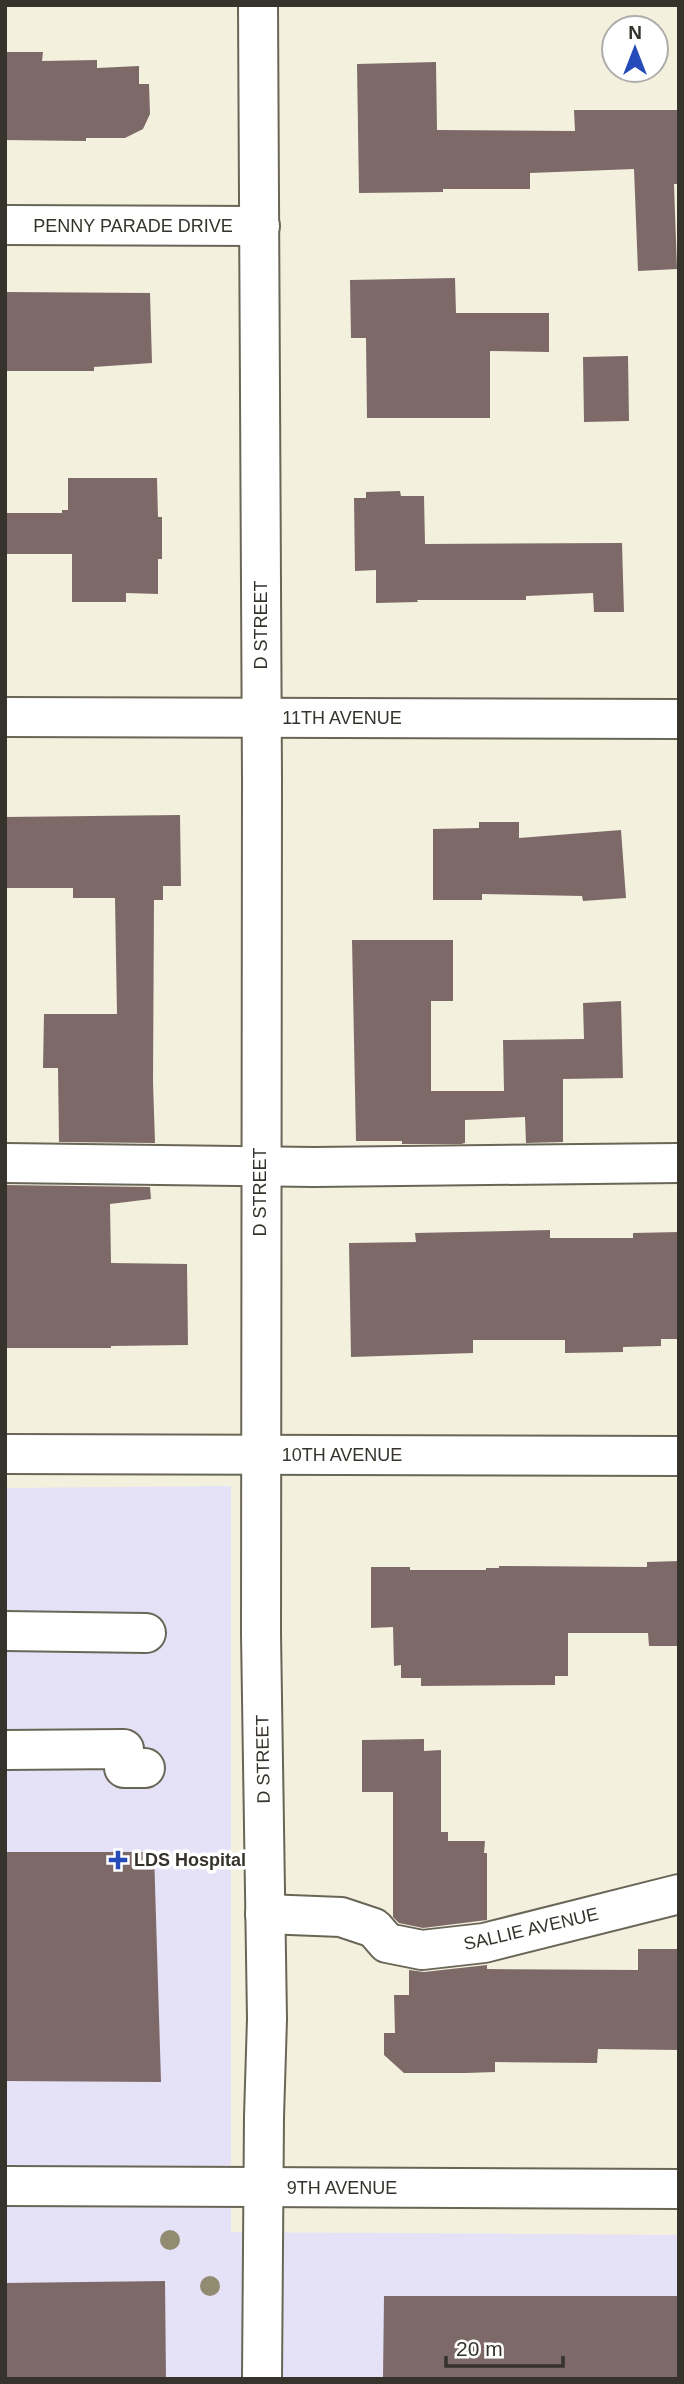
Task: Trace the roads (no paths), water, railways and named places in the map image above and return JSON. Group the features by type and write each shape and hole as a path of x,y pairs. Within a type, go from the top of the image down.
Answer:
{"street":[{"name":"D STREET","path":"258,5 261,1455 267,2019 262,2379"},
{"name":"PENNY PARADE DRIVE","path":"5,225 260,226"},
{"name":"11TH AVENUE","path":"5,717 679,719"},
{"path":"5,1163 260,1166 679,1163"},
{"name":"10TH AVENUE","path":"5,1454 679,1456"},
{"path":"5,1631 146,1633"},
{"path":"5,1750 124,1749 124,1768 145,1768"},
{"name":"SALLIE AVENUE","path":"265,1914 341,1917 374,1928 387,1943 422,1950 484,1943 679,1894"},
{"name":"9TH AVENUE","path":"5,2186 679,2189"}],"place":[{"name":"LDS Hospital","path":"118,1860"}]}
